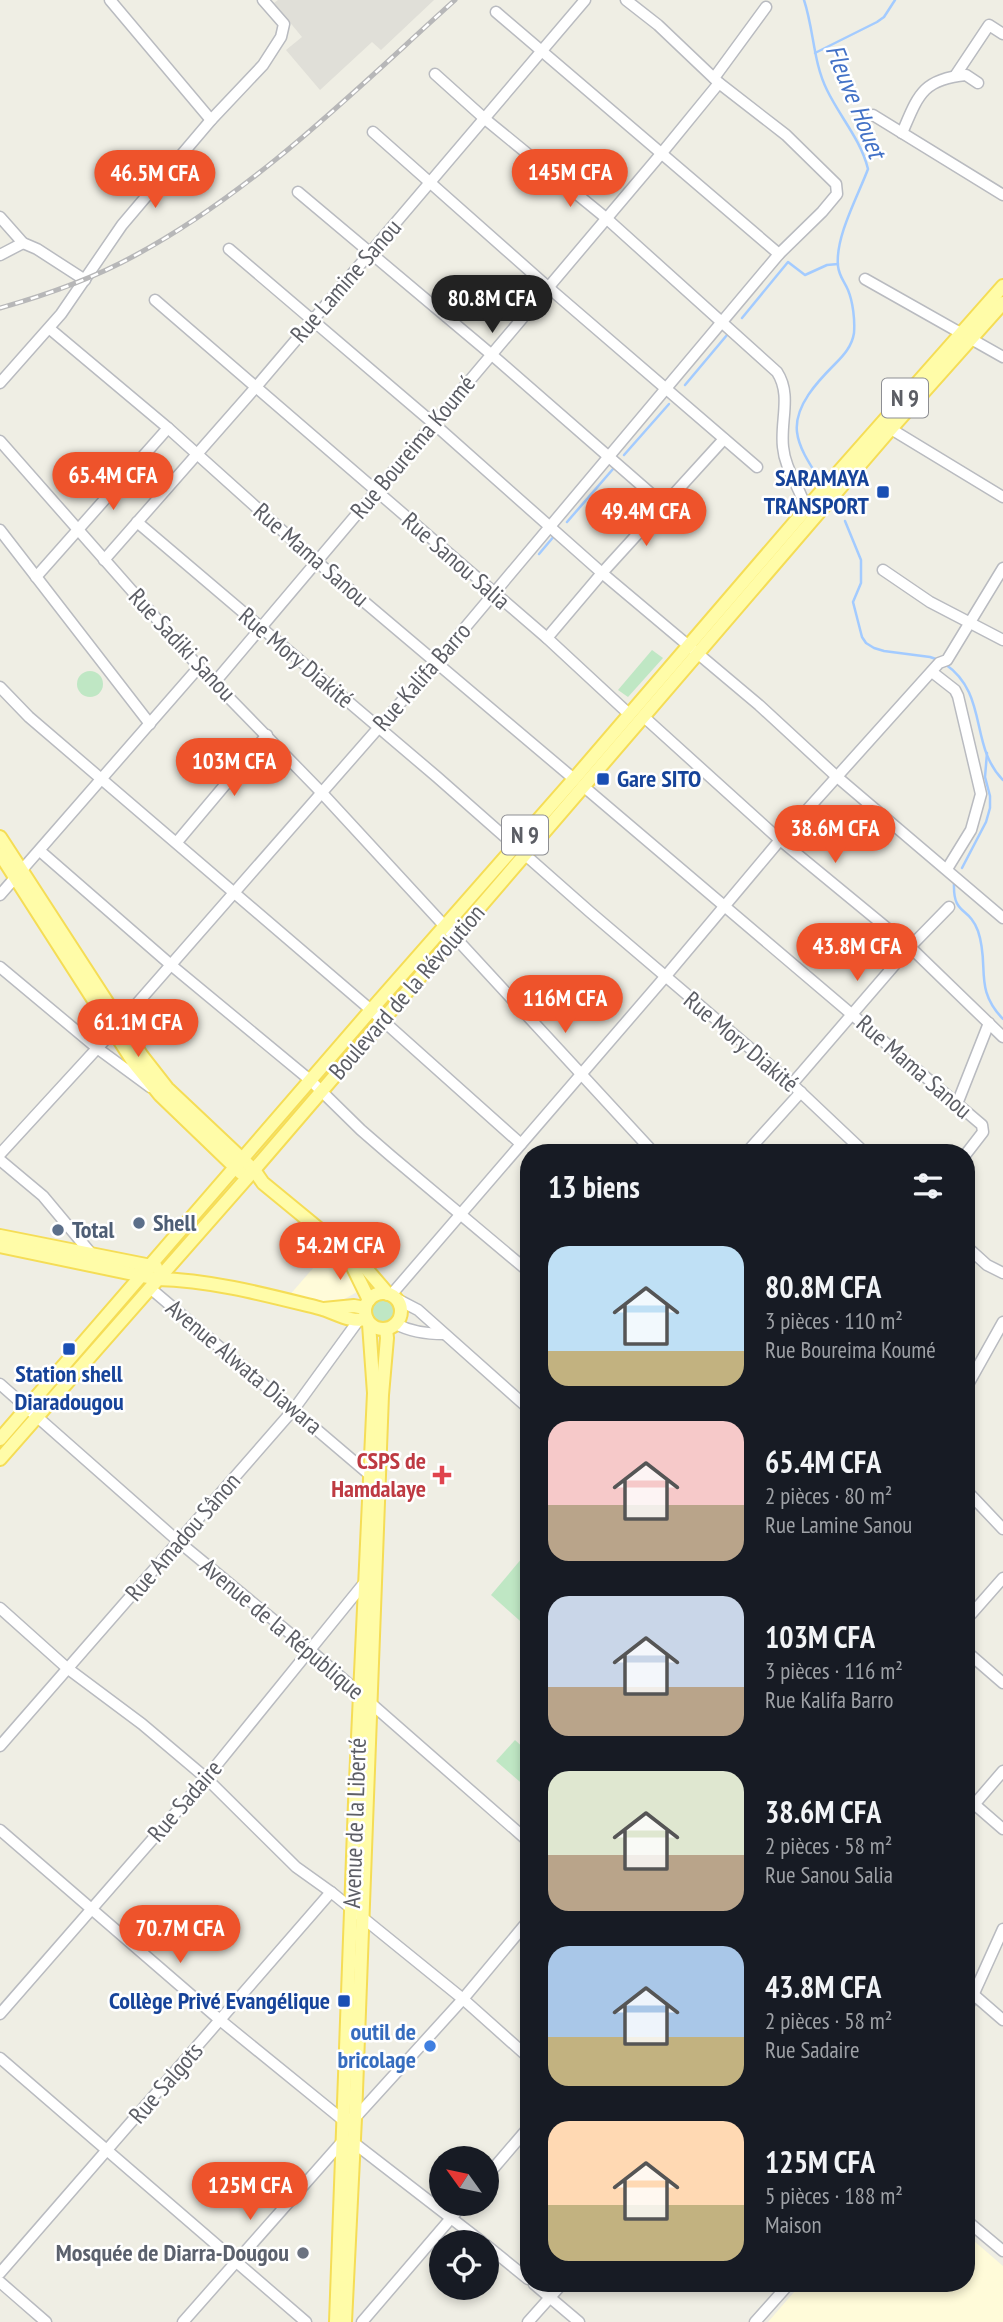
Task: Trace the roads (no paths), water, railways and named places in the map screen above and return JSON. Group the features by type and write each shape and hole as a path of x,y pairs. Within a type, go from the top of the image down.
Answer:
{"main road":[{"name":"N 9","path":"891,429 967,337 1003,286"},
{"name":"N 9","path":"806,509 967,337 1003,303"},
{"name":"Boulevard de la Révolution","path":"579,783 629,714 693,651 811,522 891,429"},
{"name":"Boulevard de la Révolution","path":"0,1439 32,1412 158,1279 251,1174 382,1020 450,932 579,783 644,717 806,509"},
{"path":"0,837 19,874 117,1027 167,1088 238,1164"},
{"path":"0,854 19,874"},
{"name":"Boulevard de la Révolution","path":"0,1459 32,1412 145,1271 371,1010 450,932"},
{"path":"117,1027 134,1063 160,1095 238,1164 263,1183 345,1250 364,1266 401,1309 401,1317 391,1327 377,1329 366,1314 345,1250"},
{"path":"0,1236 95,1261"},
{"path":"0,1246 95,1261 145,1271 158,1279 181,1280 323,1309 354,1306 366,1314"},
{"path":"366,1314 376,1294 391,1296"},
{"name":"Avenue de la Liberté","path":"345,2322 352,1909 374,1392 366,1314"},
{"name":"Avenue de la Liberté","path":"349,2119 363,1918 391,1327"},
{"name":"Avenue de la Liberté","path":"336,2322 348,2143"}],"street":[{"path":"110,0 211,120"},
{"path":"0,383 50,328 122,225 211,120 263,65 281,37 284,24 263,0"},
{"name":"Rue Lamine Sanou","path":"104,560 256,387 585,0"},
{"path":"626,0 716,80"},
{"name":"Rue Boureima Koumé","path":"215,682 661,154 766,7"},
{"path":"496,12 779,254"},
{"path":"955,76 989,25 1003,34"},
{"path":"435,74 485,119 606,218 777,372 786,394 782,416 783,447 788,470 806,509"},
{"path":"902,133 914,106 930,85 942,78 966,75 978,83"},
{"name":"Rue Kalifa Barro","path":"0,1154 117,1027 379,727 548,526 667,390 779,254 837,194 836,184 786,135 716,80"},
{"path":"873,115 1003,195"},
{"path":"373,132 548,288 757,467"},
{"path":"298,192 492,355 664,505"},
{"path":"0,217 23,243 85,280"},
{"path":"0,255 23,243"},
{"path":"229,249 1003,918"},
{"path":"865,278 1003,356"},
{"name":"Rue Sanou Salia","path":"155,300 547,638 629,714"},
{"name":"Rue Mama Sanou","path":"50,328 168,428 316,561 982,1125 983,1132 974,1144"},
{"path":"36,577 168,428"},
{"path":"891,429 1003,497"},
{"path":"547,638 602,573 724,439"},
{"name":"Rue Sadiki Sanou","path":"0,441 199,667 321,792 646,1144"},
{"name":"Rue Mory Diakité","path":"137,522 802,1092 856,1144"},
{"path":"0,530 150,724"},
{"path":"520,1401 418,1310 391,1296 780,840 939,665 970,622 1003,568"},
{"path":"883,570 921,597 1003,640"},
{"path":"939,665 958,696 980,785 979,804 971,830 947,869"},
{"path":"0,895 199,667"},
{"path":"0,687 29,717 371,1010 520,1144"},
{"path":"644,717 780,840 909,947 1003,1037"},
{"path":"177,842 267,735"},
{"path":"40,851 310,1080 361,1130 520,1264"},
{"path":"792,1084 909,947 949,907"},
{"path":"0,967 97,1048 160,1095"},
{"path":"957,1104 989,1023"},
{"path":"754,1144 802,1092"},
{"path":"0,1160 43,1196 95,1261"},
{"path":"975,1254 1003,1273"},
{"name":"Avenue Alwata Diawara","path":"158,1279 294,1409 370,1475"},
{"name":"Rue Amadou Sânon","path":"0,1746 294,1409 366,1314"},
{"path":"975,1372 1003,1322"},
{"path":"391,1327 444,1334"},
{"name":"Avenue de la République","path":"0,1384 179,1542 310,1650 520,1834"},
{"path":"975,1499 1003,1529"},
{"path":"975,1610 1003,1578"},
{"name":"Rue Sadaire","path":"0,2014 206,1778 365,1582"},
{"path":"0,1608 68,1668 142,1724 206,1778 296,1867 463,1998 520,2050"},
{"path":"975,1659 1003,1683"},
{"path":"975,1796 1003,1771"},
{"path":"975,1805 1003,1829"},
{"path":"0,1830 220,2020 349,2119 463,1998 520,1930"},
{"name":"Rue Salgots","path":"0,2273 331,1892"},
{"path":"975,1982 1003,1929"},
{"path":"975,1995 1003,2020"},
{"path":"0,2058 306,2322"},
{"path":"499,2162 520,2137"},
{"path":"183,2322 235,2262 348,2143 468,2230"},
{"path":"362,2322 452,2217"},
{"path":"975,2228 1003,2251"},
{"path":"499,2256 520,2273"},
{"path":"0,2283 46,2322"},
{"path":"544,2292 579,2322"},
{"path":"528,2322 555,2292"},
{"path":"755,2322 780,2292"}],"waterway":[{"name":"Fleuve Houet","path":"804,0 822,79 860,148 868,169 848,217 838,255 839,273 852,305 853,338 844,354 808,395 797,422 800,445 820,480"},
{"path":"815,53 877,22 884,17 895,0"},
{"path":"742,318 788,262 805,275 827,265 838,264"},
{"path":"685,385 727,335"},
{"path":"624,455 669,404"},
{"path":"567,522 613,469"},
{"name":"Fleuve Houet","path":"845,521 861,560 861,583 853,602 866,643 884,651 939,660"},
{"path":"539,554 555,535"},
{"name":"Fleuve Houet","path":"945,664 959,676 968,690 986,752 1003,780"},
{"path":"962,868 986,822 990,808 985,777 987,753"},
{"path":"954,884 956,901 978,931 988,997 1003,1019"}],"railway":[{"path":"0,308 102,272 178,230 221,201 302,138 455,0"}],"place":[{"name":"SARAMAYA TRANSPORT","path":"883,492"},
{"name":"Gare SITO","path":"603,779"},
{"name":"Shell","path":"139,1223"},
{"name":"Total","path":"58,1230"},
{"name":"Station shell Diaradougou","path":"69,1349"},
{"name":"CSPS de Hamdalaye","path":"442,1475"},
{"name":"Collège Privé Evangélique","path":"344,2001"},
{"name":"outil de bricolage","path":"430,2046"},
{"name":"Mosquée de Diarra-Dougou","path":"303,2253"}]}
